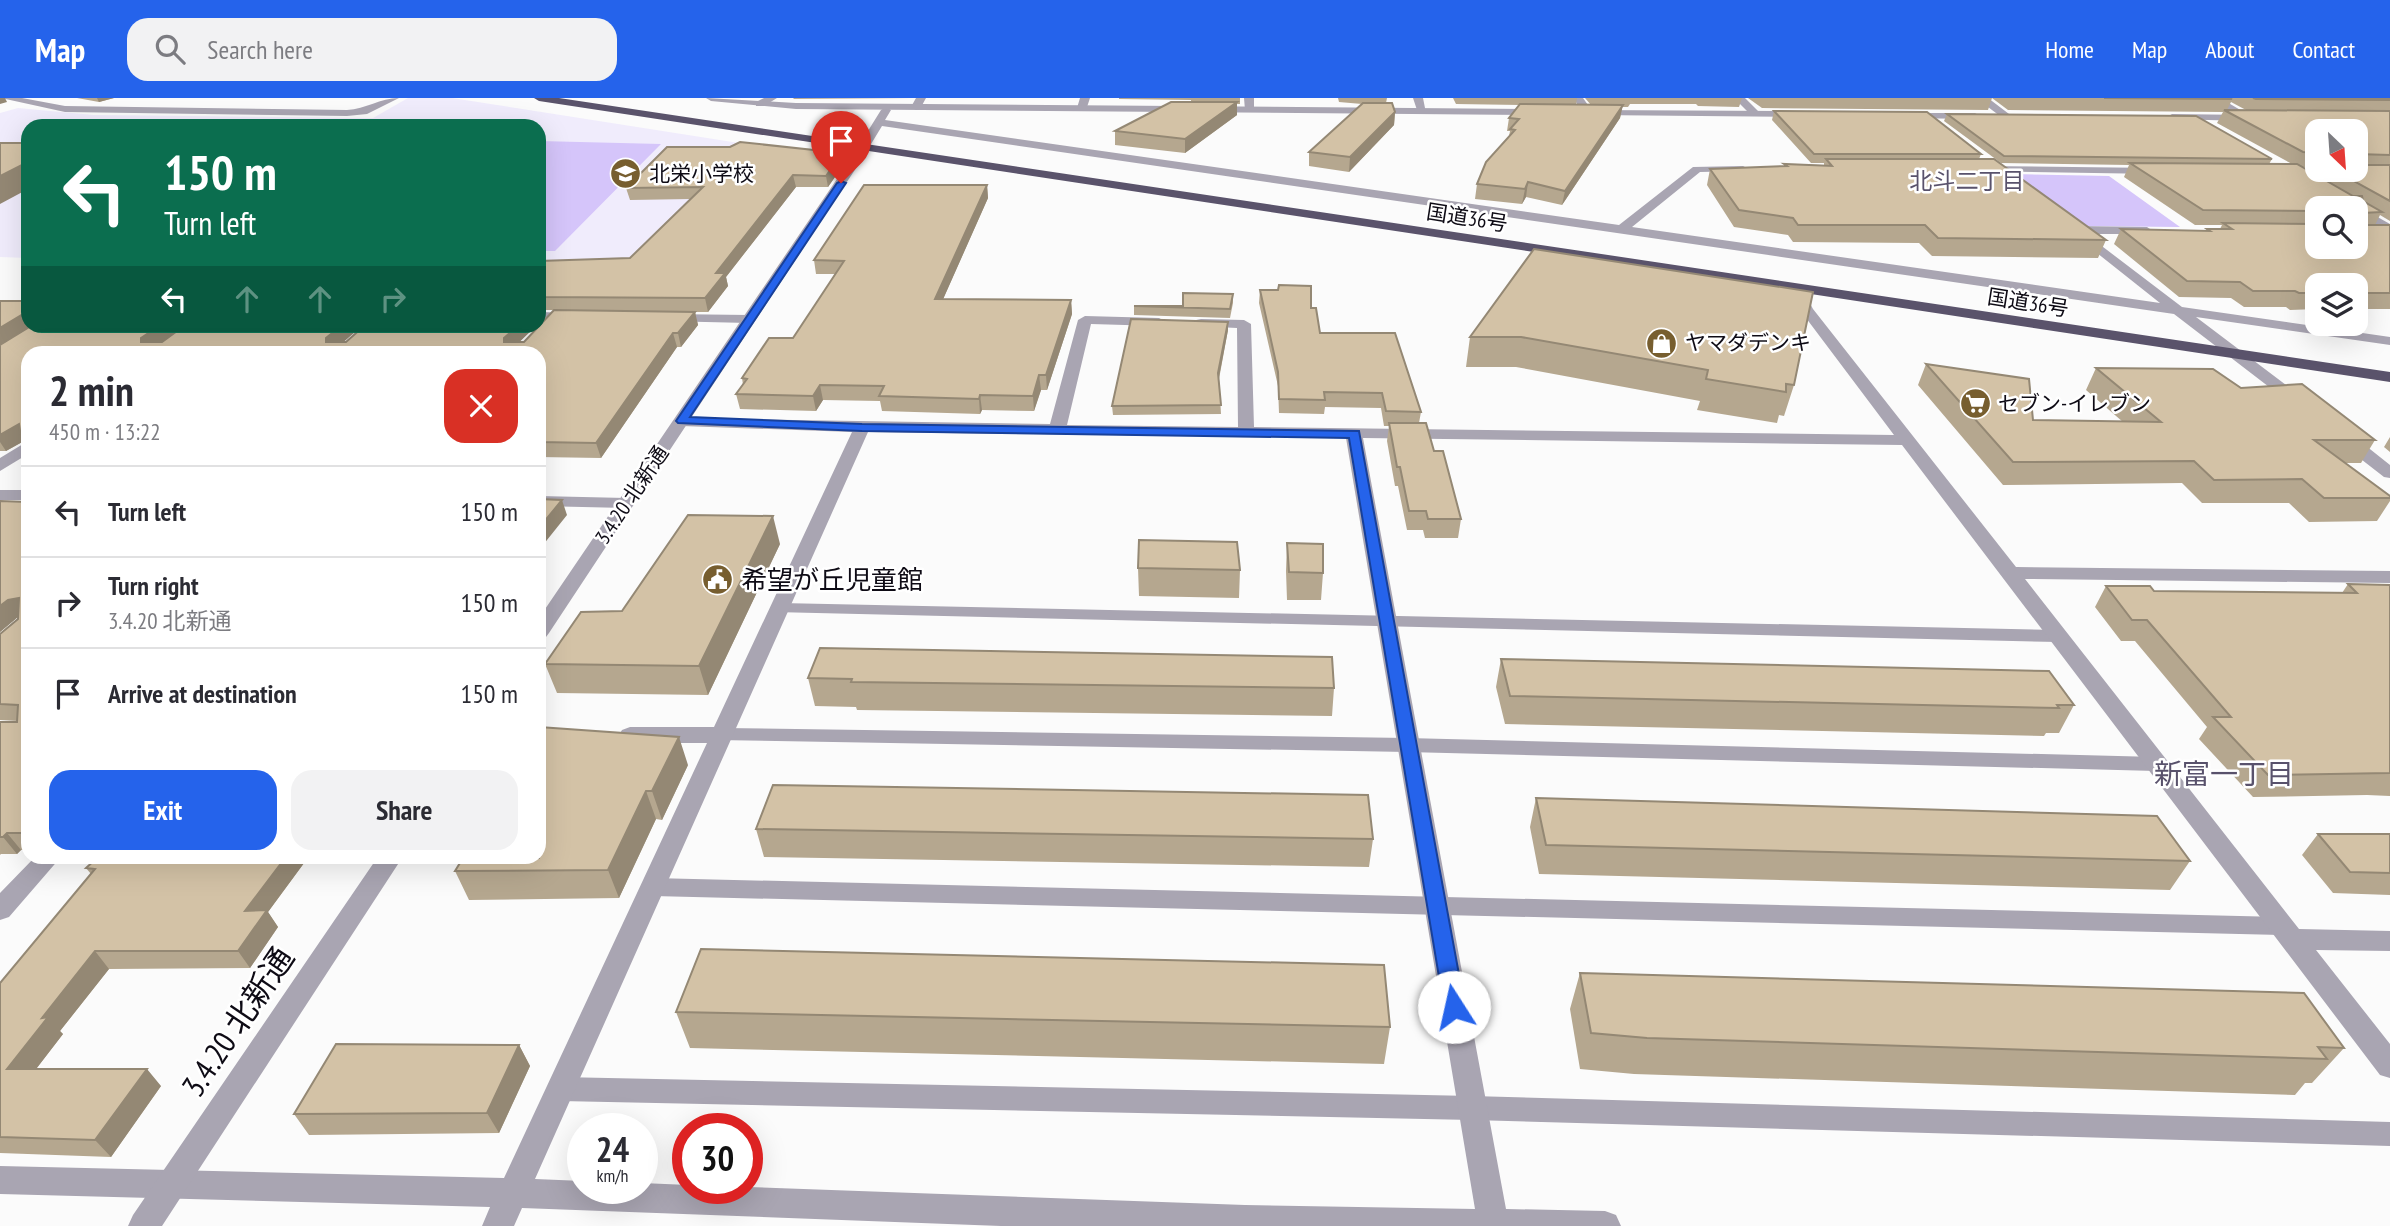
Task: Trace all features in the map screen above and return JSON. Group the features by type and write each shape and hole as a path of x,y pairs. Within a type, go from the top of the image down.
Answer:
{"highway":[{"name":"国道36号","path":"539,98 2390,377"}],"street":[{"path":"6,98 65,109 347,113 363,112 394,98"},
{"path":"712,98 760,104 1250,104 1422,111 1548,112"},
{"path":"760,104 772,98"},
{"path":"1418,98 1422,111"},
{"path":"1578,98 1588,112"},
{"path":"1739,98 1756,114"},
{"path":"1981,98 2008,117"},
{"path":"2212,98 2249,118"},
{"name":"3.4.20 北新通","path":"546,623 864,147 888,106"},
{"path":"1575,112 1811,114"},
{"path":"1894,115 2021,117"},
{"path":"1928,116 1947,131"},
{"path":"2156,117 2262,118"},
{"path":"2197,118 2221,131"},
{"path":"879,122 2390,341"},
{"path":"1977,154 2015,184"},
{"path":"1622,229 1698,169 1752,169"},
{"path":"1969,169 2171,172"},
{"path":"2280,170 2293,173 2390,174"},
{"path":"2293,173 2313,185"},
{"path":"2368,218 2390,232"},
{"path":"2155,231 2069,226 2314,414"},
{"path":"2368,234 2390,232"},
{"path":"1795,287 1807,310 2390,1066"},
{"path":"546,317 592,317"},
{"path":"657,318 749,318"},
{"path":"1057,430 1085,320 1244,324 1246,433"},
{"path":"682,421 862,427 1246,433 1907,440"},
{"path":"498,1226 862,427"},
{"path":"2335,431 2390,473"},
{"path":"1354,434 1493,1223"},
{"path":"0,466 21,451"},
{"path":"0,495 21,495"},
{"path":"546,501 626,503"},
{"path":"2009,573 2390,577"},
{"path":"605,735 723,735"},
{"path":"0,910 42,864"},
{"name":"3.4.20 北新通","path":"144,1226 386,864"},
{"path":"2286,932 2390,941"},
{"path":"0,1180 513,1193 1245,1223 1605,1226"}],"lane":[{"path":"780,608 2058,636"},
{"path":"723,735 1407,745 2156,764"},
{"path":"653,887 1436,905 2286,932"},
{"path":"560,1088 1472,1108 2390,1134"}],"shaded area":[{"name":"北栄小学校","path":"408,98 452,98 739,143 688,204 626,266 546,265 546,119 21,119 21,258 0,257 0,113 18,108 94,115 373,118"},
{"path":"546,141 661,144 555,251 546,251"},
{"path":"2014,174 2109,176 2180,227 2080,226"}],"building":[{"path":"2104,98 2230,98 2232,99"},
{"path":"2253,98 2390,98 2390,100 2256,99"},
{"path":"1171,102 1237,102 1185,139 1115,131"},
{"path":"1363,103 1392,103 1395,112 1350,157 1309,152"},
{"path":"1520,104 1623,105 1565,191 1528,182 1525,189 1477,184 1486,162 1515,130 1510,129 1519,119 1509,118"},
{"path":"2224,110 2390,111 2390,155 2368,154 2368,119 2305,119 2303,152"},
{"path":"1774,111 1927,112 1981,154 1814,154"},
{"path":"1947,114 2196,116 2272,159 2004,156"},
{"path":"740,142 842,153 826,176 793,175 716,273 725,273 705,298 546,297 546,261 630,258 703,187 626,188 667,147 730,147"},
{"path":"0,143 21,143 21,166 0,176"},
{"path":"1826,159 1994,159 2106,240 1938,238 1925,225 1798,225 1793,218 1739,210 1710,169 1787,166 1784,164 1832,166"},
{"path":"2130,163 2297,164 2305,169 2305,182 2328,182 2353,196 2305,196 2305,211 2203,210"},
{"path":"2368,165 2390,165 2390,201 2356,182 2368,182"},
{"path":"864,185 987,185 935,299 1071,300 1046,375 1039,375 1033,396 980,395 979,399 879,396 884,386 820,385 813,396 736,394 747,379 742,378 769,338 793,338 844,261 814,260"},
{"path":"2368,204 2382,212 2368,213"},
{"path":"2223,223 2305,224 2305,259 2368,259 2368,225 2390,225 2390,293 2368,293 2368,273 2305,273 2305,293 2253,291 2240,282 2187,281 2121,229 2232,229"},
{"path":"1534,249 1813,292 1794,385 1786,384 1786,392 1706,379 1708,370 1521,337 1470,337"},
{"path":"1279,285 1311,286 1311,308 1316,308 1320,333 1395,333 1421,412 1386,411 1382,393 1324,392 1325,400 1279,399 1278,372 1260,290 1278,290"},
{"path":"1183,293 1233,294 1230,309 1134,306 1183,306"},
{"path":"0,301 21,301 21,315 0,328"},
{"path":"554,310 695,312 678,333 673,333 596,443 546,442 546,346 21,346 21,437 19,424 0,435 0,345 21,332 148,333 141,338 141,342 162,342 174,333 332,333 326,338 326,342 346,342 356,333 510,333 504,338 504,342 524,342 532,333 546,333 546,319"},
{"path":"1131,319 1228,322 1218,373 1221,405 1112,406"},
{"path":"1926,364 2029,379 2033,420 2161,422 2096,368 2213,369 2241,388 2302,384 2375,440 2314,440 2390,498 2324,498 2302,479 2214,480 2194,461 2013,462"},
{"path":"1389,423 1426,423 1434,451 1443,451 1461,519 1428,519 1426,511 1409,511"},
{"path":"546,499 562,500 546,519"},
{"path":"0,501 21,502 21,833 7,833 3,837 0,837 0,722 17,722 18,705 0,704 0,634 18,619 19,598 8,600 0,606"},
{"path":"688,515 773,516 699,666 546,664 581,612 622,611"},
{"path":"1139,540 1237,542 1240,570 1138,568"},
{"path":"1287,543 1323,544 1323,573 1289,572"},
{"path":"2348,584 2390,585 2390,773 2268,775 2213,717 2231,717 2147,620 2132,620 2106,586 2150,586 2154,591 2357,593"},
{"path":"820,648 1332,657 1334,688 851,682 852,679 808,678"},
{"path":"1501,659 2049,671 2074,705 2057,705 2059,708 1510,696"},
{"path":"546,728 679,737 652,791 646,791 608,870 455,871 459,864 546,864"},
{"path":"773,785 1368,795 1373,839 756,829"},
{"path":"1536,798 2157,816 2190,861 1546,845"},
{"path":"2318,834 2390,834 2390,873 2350,872"},
{"path":"90,864 280,864 245,911 267,910 238,951 95,951 42,1018 48,1017 7,1069 147,1069 95,1140 0,1137 0,983 95,869 86,868"},
{"path":"701,949 1384,965 1390,1027 676,1012"},
{"path":"1580,973 2304,993 2344,1048 2318,1047 2327,1059 1647,1038 1591,1033"},
{"path":"336,1044 519,1045 487,1113 294,1114"}],"place":[{"name":"北栄小学校","path":"626,174"},
{"name":"ヤマダデンキ","path":"1662,343"},
{"name":"セブン-イレブン","path":"1975,404"},
{"name":"希望が丘児童館","path":"718,580"}],"district":[{"name":"北斗二丁目","path":"1967,181"},
{"name":"新富一丁目","path":"2224,774"}],"route":[{"path":"841,183 682,421 862,427 1354,434 1454,1007"}]}
